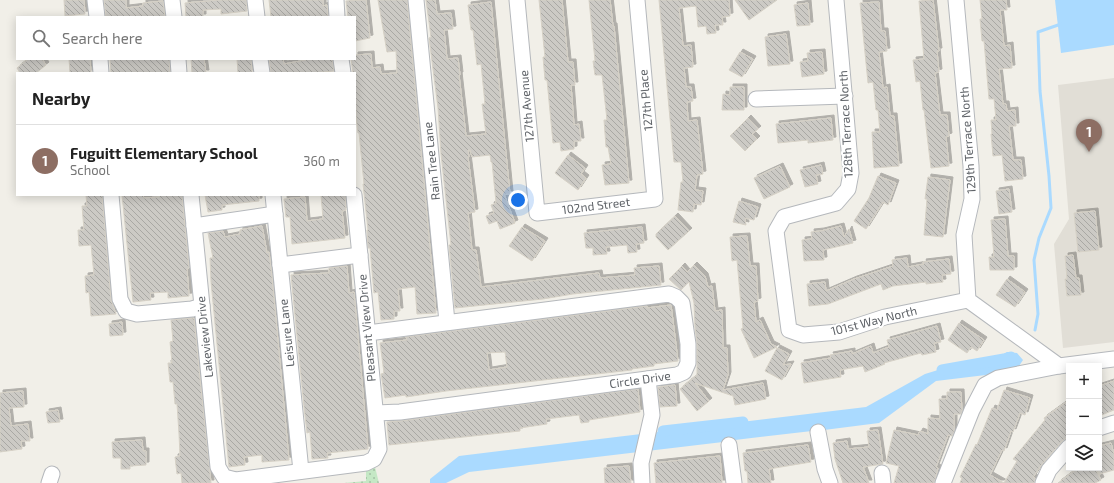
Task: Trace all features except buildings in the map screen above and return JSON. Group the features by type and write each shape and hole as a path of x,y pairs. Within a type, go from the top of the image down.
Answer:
{"street":[{"path":"95,0 97,16"},
{"path":"172,0 174,16"},
{"path":"255,0 256,16"},
{"path":"336,0 337,16"},
{"name":"Rain Tree Lane","path":"416,0 447,322"},
{"name":"127th Avenue","path":"517,0 537,213"},
{"name":"127th Place","path":"637,0 655,199"},
{"name":"128th Terrace North","path":"804,335 789,330 776,231 784,217 836,203 848,189 851,173 836,0"},
{"name":"129th Terrace North","path":"956,0 971,166 972,199 964,236 968,300"},
{"path":"100,60 101,72"},
{"path":"178,60 179,72"},
{"path":"260,60 262,72"},
{"path":"341,60 343,72"},
{"path":"756,99 845,96"},
{"path":"111,196 120,299 126,311 137,314 192,309 202,306"},
{"name":"Lakeview Drive","path":"191,196 218,467 224,477 236,480 301,471"},
{"name":"Leisure Lane","path":"273,196 301,471"},
{"name":"Pleasant View Drive","path":"301,471 366,463 374,460 378,449 376,414 354,196"},
{"name":"102nd Street","path":"537,213 655,199"},
{"path":"194,226 275,214"},
{"path":"280,265 360,255"},
{"name":"Circle Drive","path":"368,333 669,294 676,297 682,303 688,344 688,363 684,372 677,375 376,414"},
{"path":"968,300 1059,366"},
{"name":"101st Way North","path":"804,335 839,332 885,316 968,300"},
{"path":"943,483 972,410 984,385 998,378 1059,366 1114,359"},
{"path":"642,483 641,463 652,415 648,379"},
{"path":"1102,427 1114,422"},
{"path":"818,432 825,469 830,483"},
{"path":"730,445 734,483"},
{"path":"1043,483 1049,470 1066,450"}],"shaded area":[{"path":"1114,78 1114,342 1063,348 1054,244 1069,219 1058,85"}],"green space":[{"path":"375,467 379,483 344,483 366,481 366,469"}],"water":[{"path":"1055,0 1114,0 1114,45 1061,53"},
{"path":"1007,352 1017,353 1023,360 1017,369 994,374 936,381 879,423 824,430 823,426 811,428 812,431 469,472 446,483 430,483 430,479 459,456 866,407 925,374 938,370 994,363"}],"waterway":[{"path":"1035,330 1038,314 1034,260 1039,238 1051,208 1040,91 1038,32 1061,24"},
{"path":"942,370 1011,357"},
{"path":"663,431 743,422"}],"place":[{"name":"Fuguitt Elementary School","path":"1089,152"}]}
